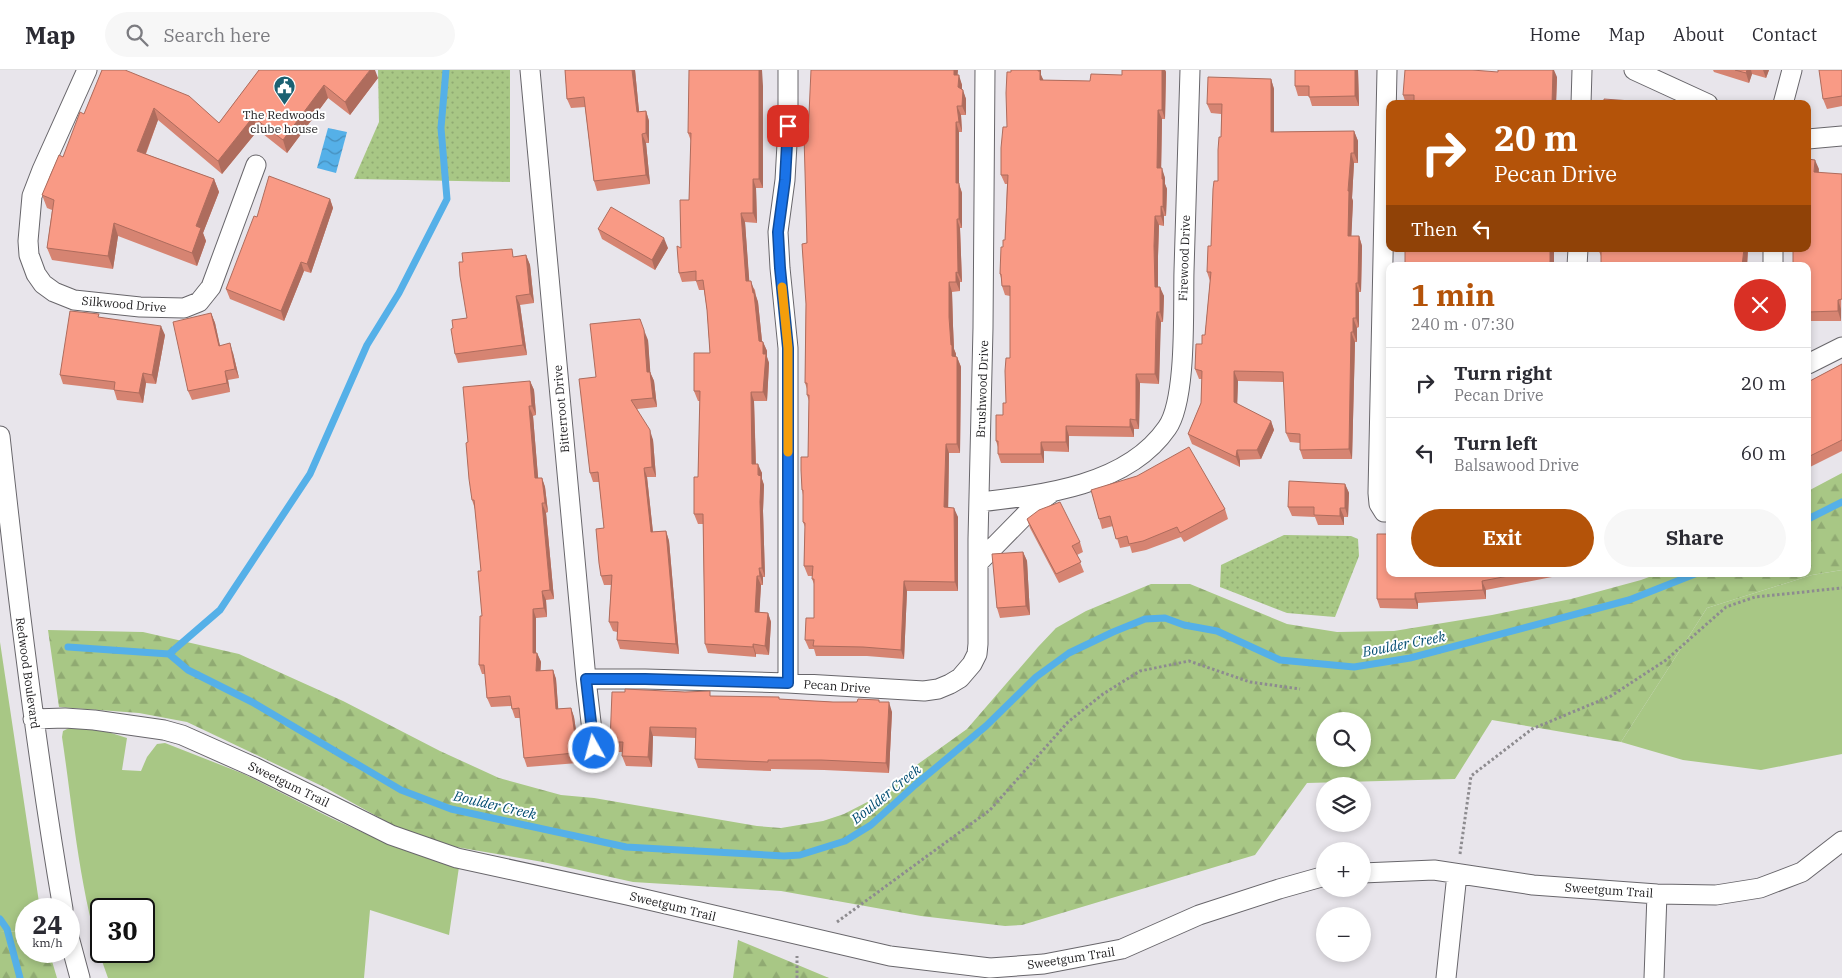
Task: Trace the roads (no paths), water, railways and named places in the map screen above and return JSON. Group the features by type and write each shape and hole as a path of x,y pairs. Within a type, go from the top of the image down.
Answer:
{"street":[{"name":"Silkwood Drive","path":"87,70 32,196 28,241 29,255 39,279 54,292 74,300 140,307 184,308 199,302 211,287 256,166"},
{"name":"Bitterroot Drive","path":"530,70 594,748"},
{"path":"788,70 786,162 778,232 788,348 788,683"},
{"name":"Brushwood Drive","path":"938,690 960,678 972,664 976,654 979,630 978,502 983,328 985,70"},
{"name":"Firewood Drive","path":"1052,492 1114,472 1143,454 1168,428 1174,416 1179,394 1182,345 1190,70"},
{"path":"1386,100 1387,70"},
{"path":"1581,100 1582,70"},
{"path":"1634,70 1699,100"},
{"path":"1784,100 1792,70"},
{"path":"1386,117 1378,493 1379,504 1386,511"},
{"path":"1811,139 1842,136"},
{"path":"1811,362 1842,347"},
{"name":"Redwood Boulevard","path":"0,436 23,647 47,815 61,898"},
{"path":"978,502 1052,492"},
{"path":"978,563 1036,504 1052,492"},
{"name":"Pecan Drive","path":"586,679 788,683 924,691 938,690"},
{"name":"Sweetgum Trail","path":"33,718 94,720 173,733 254,767 391,835 457,858 627,894 890,956 990,968 1044,964 1122,949 1199,915 1316,879"},
{"name":"Sweetgum Trail","path":"1371,873 1434,870 1533,884 1657,894 1716,895 1760,888 1802,872 1842,841"},
{"path":"1446,978 1457,874"},
{"path":"1654,978 1657,894"},
{"path":"76,963 80,978"}],"water":[{"path":"328,128 347,132 336,173 317,168"}],"waterway":[{"path":"169,654 220,610 310,474 367,345 399,293 447,199 441,128 446,70"},
{"name":"Boulder Creek","path":"1811,518 1842,502"},
{"name":"Boulder Creek","path":"68,647 169,654 188,670 252,702 401,790 451,809 626,847 784,856 800,855 845,841 871,825 915,785 986,726 1036,677 1069,653 1145,619 1165,618 1184,625 1217,631 1280,660 1354,667 1410,658 1629,600 1687,577"},
{"path":"0,919 7,929 20,978"}],"place":[{"name":"The Redwoods clube house","path":"284,106"}]}
